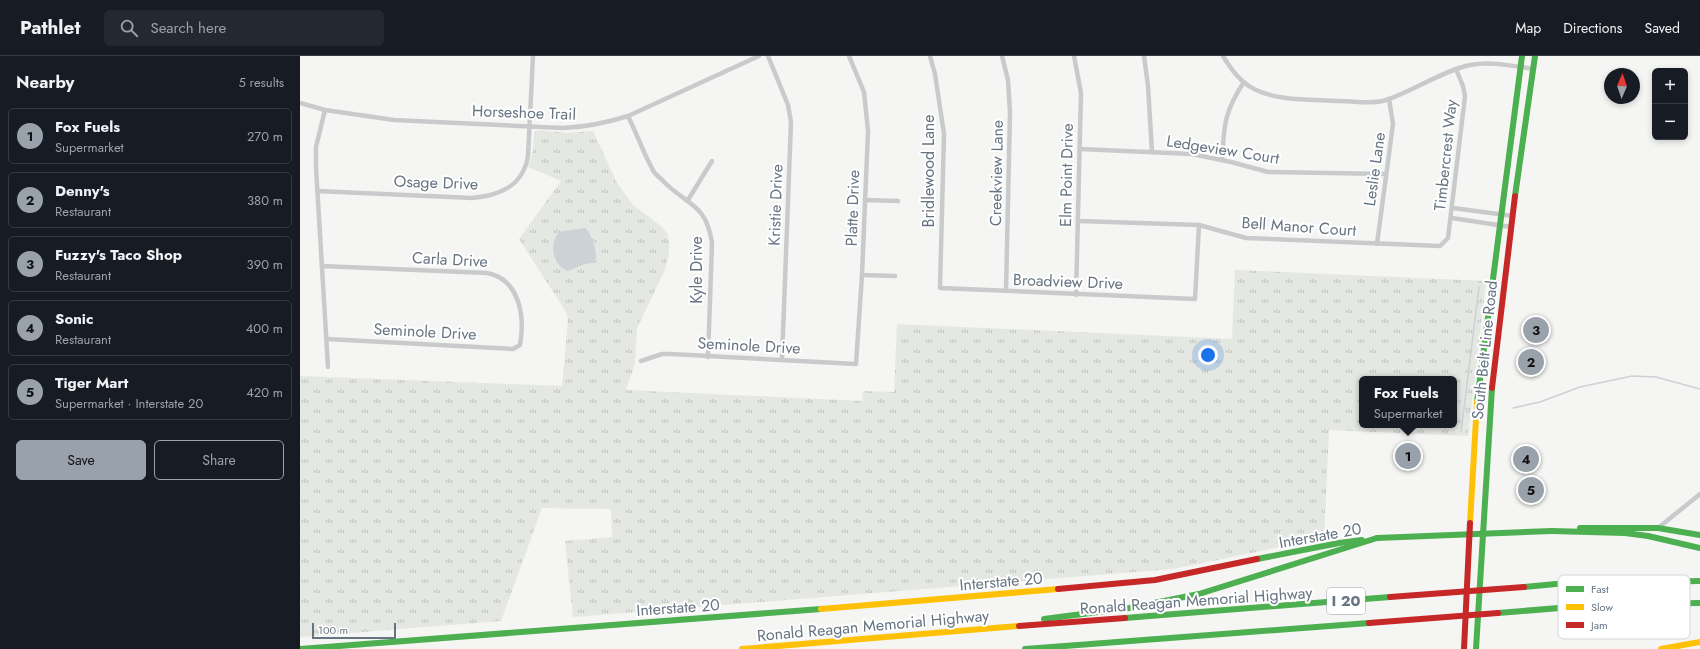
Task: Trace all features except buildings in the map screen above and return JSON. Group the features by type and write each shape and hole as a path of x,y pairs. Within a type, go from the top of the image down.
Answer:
{"main road":[{"name":"South Belt Line Road","path":"1464,649 1475,417 1500,215 1522,56"},
{"name":"South Belt Line Road","path":"1476,649 1493,375 1511,227 1535,56"},
{"path":"1485,340 1498,341"},
{"path":"1481,374 1493,375"},
{"path":"1474,442 1488,443"},
{"name":"Interstate 20","path":"300,649 754,614 1140,582 1339,543 1377,538 1616,527 1658,528 1700,535"},
{"path":"1552,530 1625,533 1648,536 1700,548"},
{"path":"992,628 1164,602 1198,594 1377,538"},
{"name":"Ronald Reagan Memorial Highway","path":"742,649 1558,584"},
{"name":"I 20","path":"1690,603 1700,603"},
{"name":"I 20","path":"1025,649 1558,608"},
{"path":"1661,649 1700,642"}],"street":[{"name":"Osage Drive","path":"318,191 472,198 495,194 504,190 520,178 528,160 533,56"},
{"name":"Horseshoe Trail","path":"300,103 325,110 394,120 581,127 607,123 628,116 758,56"},
{"name":"Kristie Drive","path":"768,56 788,105 791,122 782,359"},
{"name":"Platte Drive","path":"849,56 864,92 867,119 862,275 856,364"},
{"name":"Bridlewood Lane","path":"930,56 935,74 944,134 940,288"},
{"name":"Creekview Lane","path":"1002,56 1008,80 1010,112 1006,291"},
{"name":"Elm Point Drive","path":"1074,56 1081,93 1076,295"},
{"path":"1144,56 1148,86 1152,152"},
{"path":"1224,56 1233,72 1253,89 1263,93 1284,97 1364,102 1389,99 1447,72 1471,65 1487,63 1534,69"},
{"name":"Timbercrest Way","path":"1445,243 1448,238 1452,218 1465,96 1463,86 1456,69"},
{"path":"1222,160 1227,114 1232,100 1244,82"},
{"name":"Leslie Lane","path":"1377,244 1393,124 1389,99"},
{"path":"325,110 316,147 328,367"},
{"name":"Kyle Drive","path":"628,116 655,173 669,187 697,207 705,218 710,230 712,243 708,357"},
{"name":"Ledgeview Court","path":"1080,148 1192,154 1268,172 1386,174"},
{"path":"688,200 712,161"},
{"path":"865,200 898,201"},
{"path":"1453,208 1513,216"},
{"path":"1452,218 1511,227"},
{"name":"Bell Manor Court","path":"1078,221 1199,225 1246,238 1440,246 1445,243"},
{"name":"Broadview Drive","path":"940,288 1195,299 1199,225"},
{"name":"Carla Drive","path":"322,266 487,273 497,275 503,278 510,285 518,299 522,312 522,336 520,345"},
{"path":"862,275 895,276"},
{"name":"Seminole Drive","path":"327,339 513,349 520,345"},
{"name":"Seminole Drive","path":"641,361 662,354 856,364"},
{"path":"1658,528 1700,494"}],"green space":[{"path":"538,130 567,133 593,131 617,183 633,205 661,226 667,233 669,255 664,272 637,328 635,363 626,390 862,401 863,391 894,392 897,324 1232,339 1235,270 1486,281 1468,436 1329,430 1324,538 1173,569 573,617 565,541 612,537 611,509 542,508 501,621 300,637 300,376 562,386 568,320 566,312 519,239 561,181 528,167 533,151 534,133"}],"shaded area":[{"path":"585,228 593,241 596,258 593,263 585,264 568,271 558,264 555,259 553,248 554,242 559,232"}],"waterway":[{"path":"1464,408 1479,287"},
{"path":"1513,408 1540,402 1580,387 1632,376 1656,377 1700,389"},
{"path":"1461,432 1464,408 1470,409"}],"traffic: fast":[{"path":"1477,402 1522,56"},
{"path":"1515,196 1535,56"},
{"path":"1476,649 1492,388"},
{"path":"1580,528 1658,528 1700,535"},
{"path":"1377,538 1552,531"},
{"path":"1552,531 1625,533 1648,536 1700,548"},
{"path":"1044,619 1129,608 1199,594 1377,538"},
{"path":"1257,559 1362,540"},
{"path":"1690,581 1700,581"},
{"path":"1524,587 1558,584"},
{"path":"1125,618 1390,597"},
{"path":"1690,603 1700,603"},
{"path":"1498,613 1558,608"},
{"path":"300,649 821,609"},
{"path":"1025,649 1369,623"}],"traffic: slow":[{"path":"1470,523 1477,402"},
{"path":"821,609 1058,589"},
{"path":"742,649 1019,626"},
{"path":"1661,649 1700,642"}],"traffic: jam":[{"path":"1492,388 1515,196"},
{"path":"1464,649 1470,523"},
{"path":"1058,589 1155,580 1257,559"},
{"path":"1390,597 1524,587"},
{"path":"1369,623 1498,613"},
{"path":"1019,626 1125,618"}],"place":[{"name":"Fuzzy's Taco Shop","path":"1536,330"},
{"name":"Denny's","path":"1531,362"},
{"name":"Fox Fuels","path":"1408,456"},
{"name":"Sonic","path":"1526,459"},
{"name":"Tiger Mart","path":"1531,490"}]}
